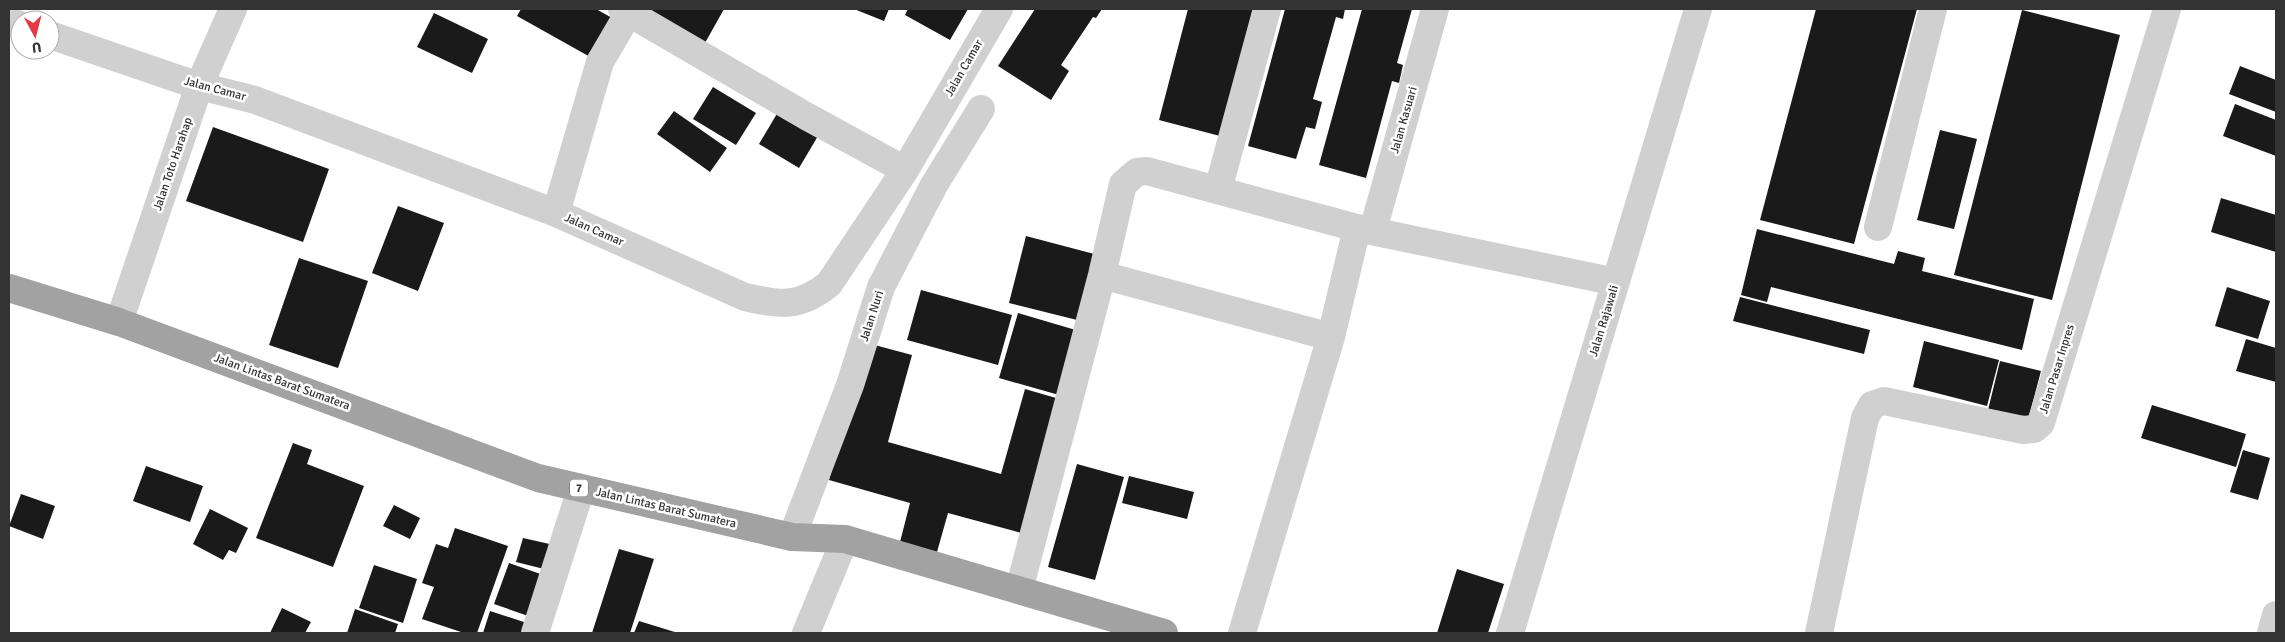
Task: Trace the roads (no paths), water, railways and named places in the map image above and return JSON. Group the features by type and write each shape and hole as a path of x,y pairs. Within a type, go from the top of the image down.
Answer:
{"highway":[{"name":"Jalan Lintas Barat Sumatera","path":"9,288 119,322 538,478 792,537 845,539 1164,633"}],"street":[{"name":"Jalan Toto Harahap","path":"119,322 199,86 233,9"},
{"name":"Jalan Camar","path":"60,38 199,86 255,100 556,213 745,297 772,303 796,303 813,296 828,284 905,170 999,9"},
{"path":"1218,190 1267,9"},
{"name":"Jalan Kasuari","path":"1242,633 1331,337 1435,9"},
{"name":"Jalan Rajawali","path":"1510,633 1698,9"},
{"path":"1878,227 1934,9"},
{"name":"Jalan Pasar Inpres","path":"1819,633 1865,418 1872,405 1884,401 2023,430 2034,429 2041,423 2167,9"},
{"path":"556,213 600,62 627,10 806,116 905,170"},
{"name":"Jalan Nuri","path":"792,537 850,385 880,287 934,184 981,109"},
{"path":"1019,590 1102,275 1123,184 1129,176 1147,171 1365,229 1616,282"},
{"path":"1102,275 1331,337"},
{"path":"535,633 581,489"},
{"path":"806,633 845,539"},
{"path":"2271,633 2276,615"}]}
